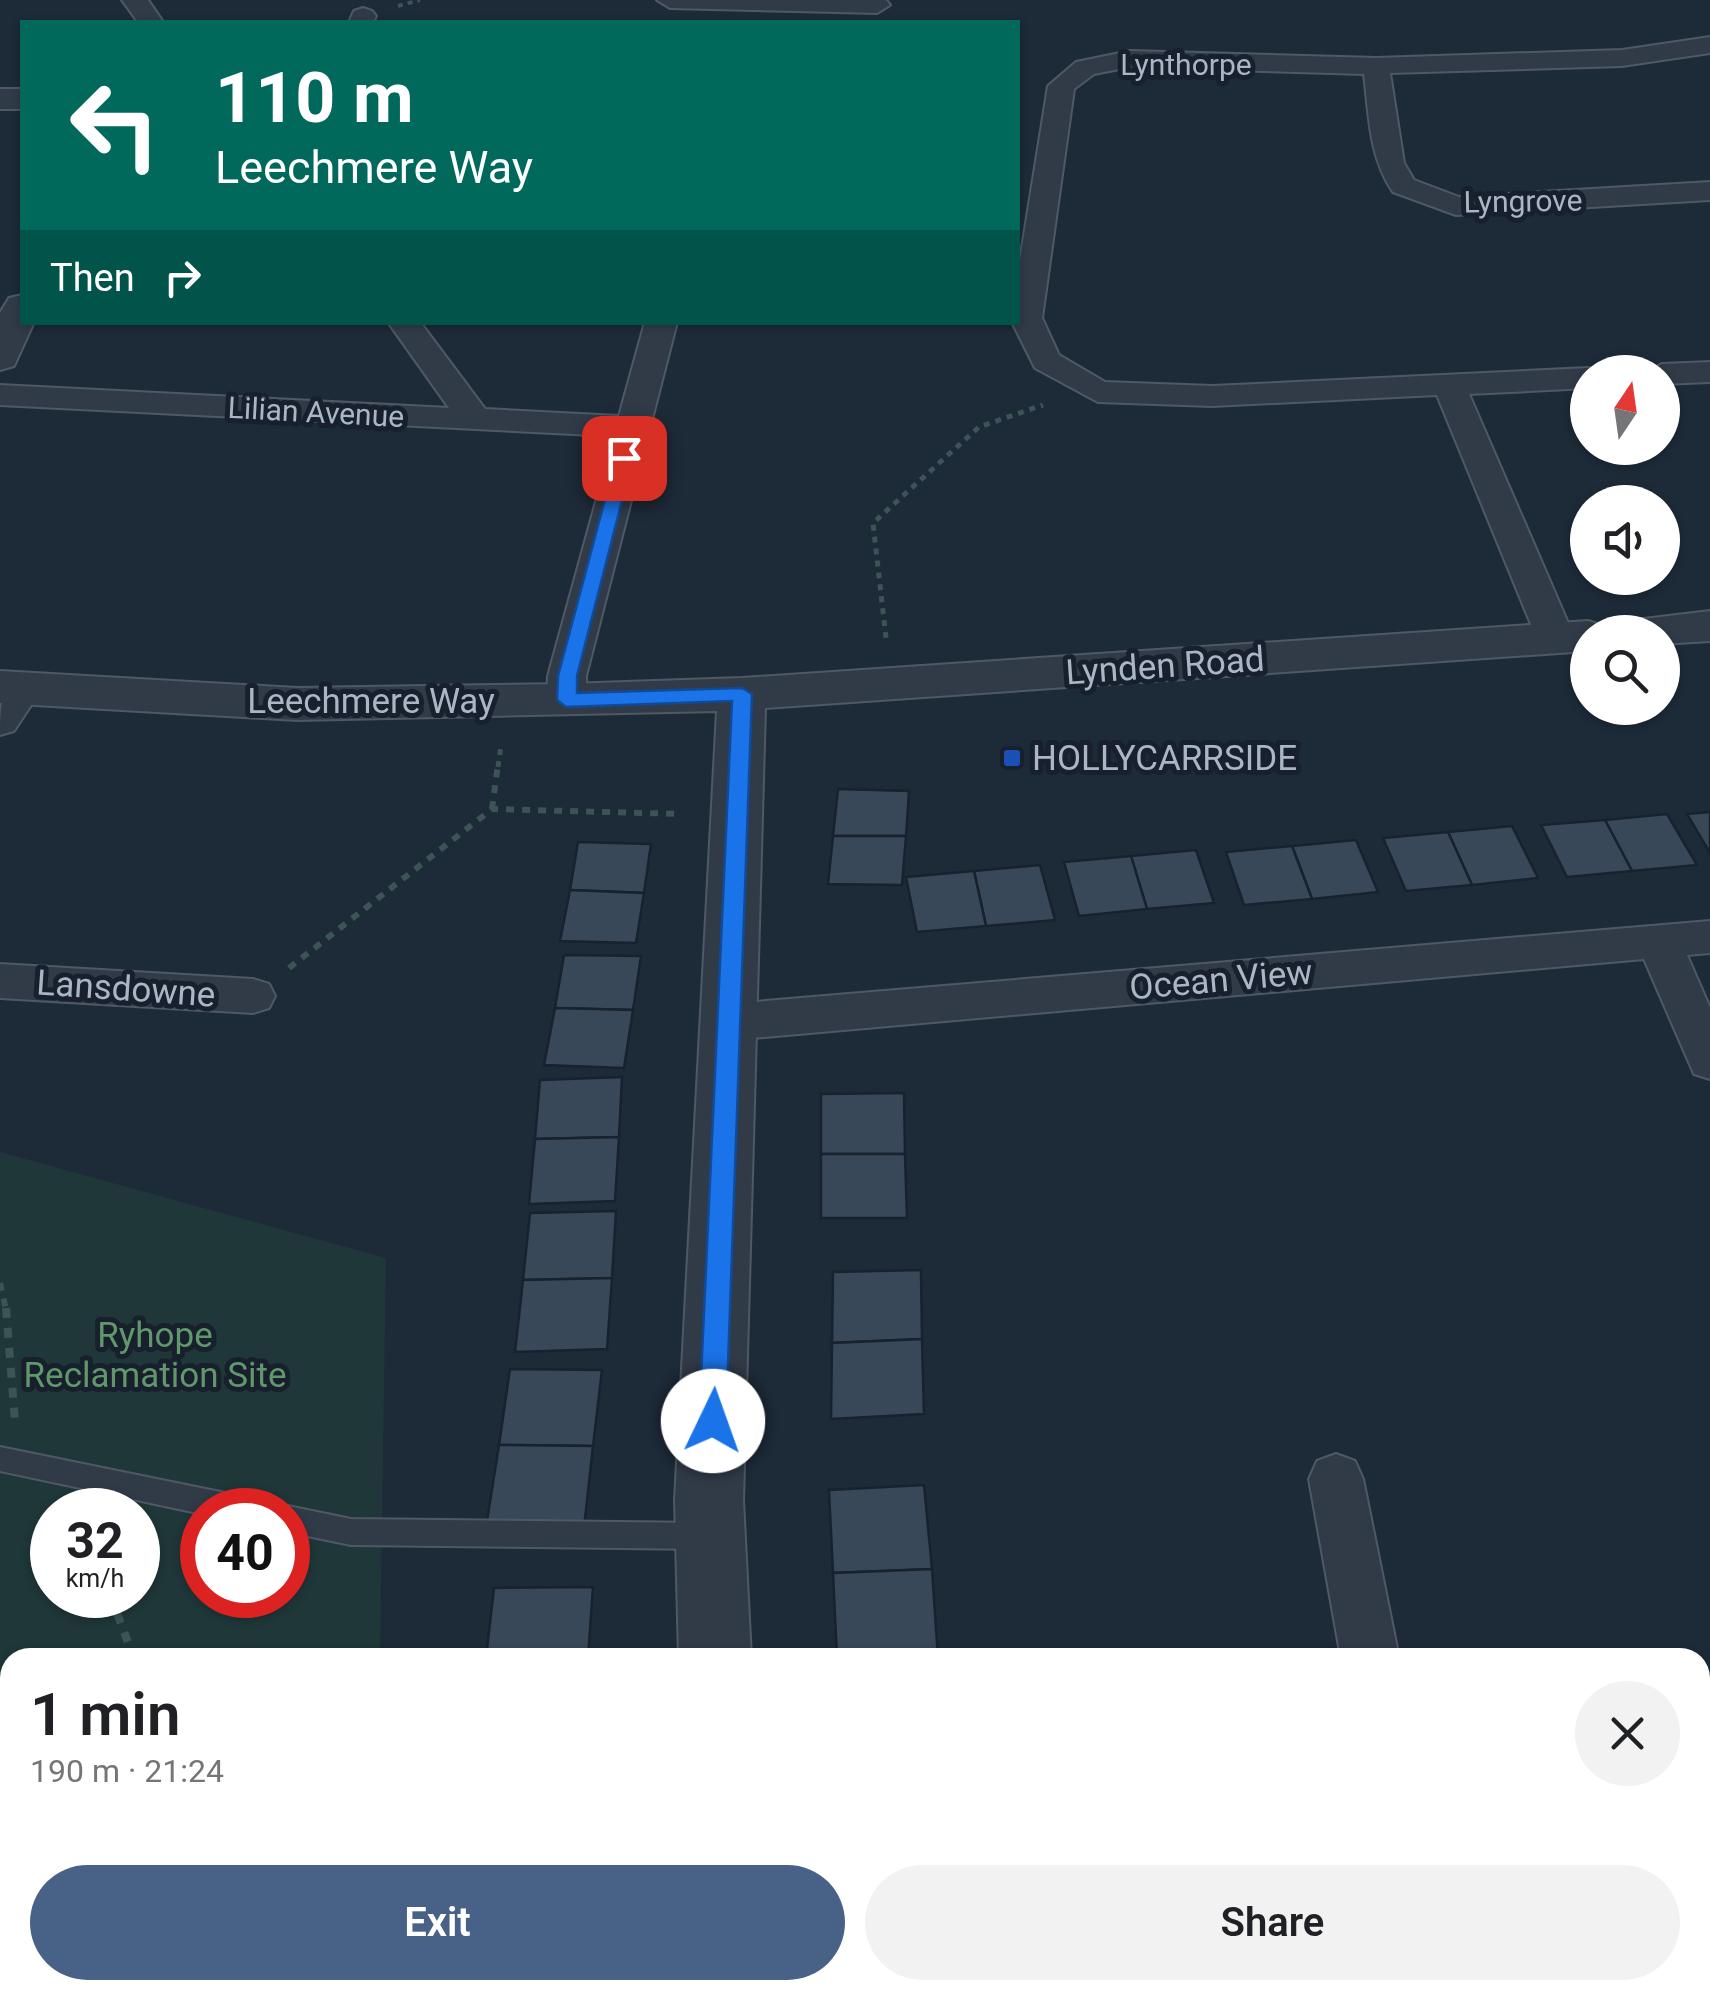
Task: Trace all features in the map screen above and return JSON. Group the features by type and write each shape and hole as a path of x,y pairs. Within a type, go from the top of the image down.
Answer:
{"street":[{"path":"670,0 877,6"},
{"name":"Lynthorpe","path":"1570,379 1212,396 1098,392 1046,361 1026,318 1061,86 1085,68 1130,59 1376,66 1622,58 1710,45"},
{"name":"Lyngrove","path":"1376,66 1390,163 1403,186 1456,206 1710,191"},
{"path":"0,358 20,311"},
{"path":"405,325 476,421"},
{"path":"566,700 567,676 659,325"},
{"path":"1680,373 1710,372"},
{"path":"1449,385 1570,634"},
{"name":"Lilian Avenue","path":"0,395 633,427"},
{"path":"1680,628 1710,626"},
{"name":"Lynden Road","path":"742,694 1570,638"},
{"path":"715,1648 709,1500 742,694"},
{"name":"Leechmere Way","path":"7,699 298,704 742,694"},
{"name":"Ocean View","path":"731,1022 1710,937"},
{"path":"1659,942 1710,1061"},
{"name":"Lansdowne","path":"0,981 253,996"},
{"path":"1336,1479 1368,1648"}],"lane":[{"path":"9,1461 180,1497"},
{"path":"310,1523 352,1532 711,1536"}],"path":[{"path":"892,685 872,522 980,427 1092,388"},
{"path":"492,809 507,701"},
{"path":"253,996 492,809 738,816"},
{"path":"0,1283 5,1296 9,1461"},
{"path":"119,1618 130,1648"}],"green space":[{"name":"Ryhope Reclamation Site","path":"0,1152 386,1258 380,1648 0,1648"}],"building":[{"path":"838,789 909,791 906,836 833,836"},
{"path":"1710,812 1710,853 1687,814"},
{"path":"1667,814 1697,865 1632,871 1605,820"},
{"path":"1605,820 1632,871 1567,877 1541,825"},
{"path":"1512,826 1538,878 1472,885 1448,832"},
{"path":"1448,832 1472,885 1406,891 1383,838"},
{"path":"833,836 906,836 902,885 828,884"},
{"path":"1356,840 1378,892 1312,899 1292,846"},
{"path":"578,842 651,844 644,893 570,890"},
{"path":"1292,846 1312,899 1244,905 1226,852"},
{"path":"1196,850 1214,903 1147,909 1131,856"},
{"path":"1131,856 1147,909 1079,916 1064,862"},
{"path":"1040,865 1055,920 986,926 974,871"},
{"path":"974,871 986,926 917,932 906,877"},
{"path":"570,890 644,893 636,943 560,941"},
{"path":"564,955 641,956 633,1010 555,1008"},
{"path":"555,1008 633,1010 624,1068 544,1065"},
{"path":"622,1077 619,1137 535,1139 540,1080"},
{"path":"904,1093 905,1154 821,1154 821,1094"},
{"path":"619,1137 615,1201 529,1204 535,1139"},
{"path":"821,1154 905,1154 907,1218 821,1218"},
{"path":"616,1211 612,1278 523,1280 530,1213"},
{"path":"921,1270 922,1339 832,1343 833,1272"},
{"path":"612,1278 607,1349 515,1352 523,1280"},
{"path":"922,1339 924,1414 831,1419 832,1343"},
{"path":"510,1369 602,1370 593,1446 499,1445"},
{"path":"499,1445 593,1446 584,1528 486,1527"},
{"path":"924,1485 932,1569 833,1573 829,1490"},
{"path":"932,1569 937,1648 837,1648 833,1573"},
{"path":"593,1587 589,1648 487,1648 494,1588"}],"place":[{"name":"HOLLYCARRSIDE","path":"1012,758"}],"route":[{"path":"624,458 567,676 566,700 742,694 713,1421"}]}
